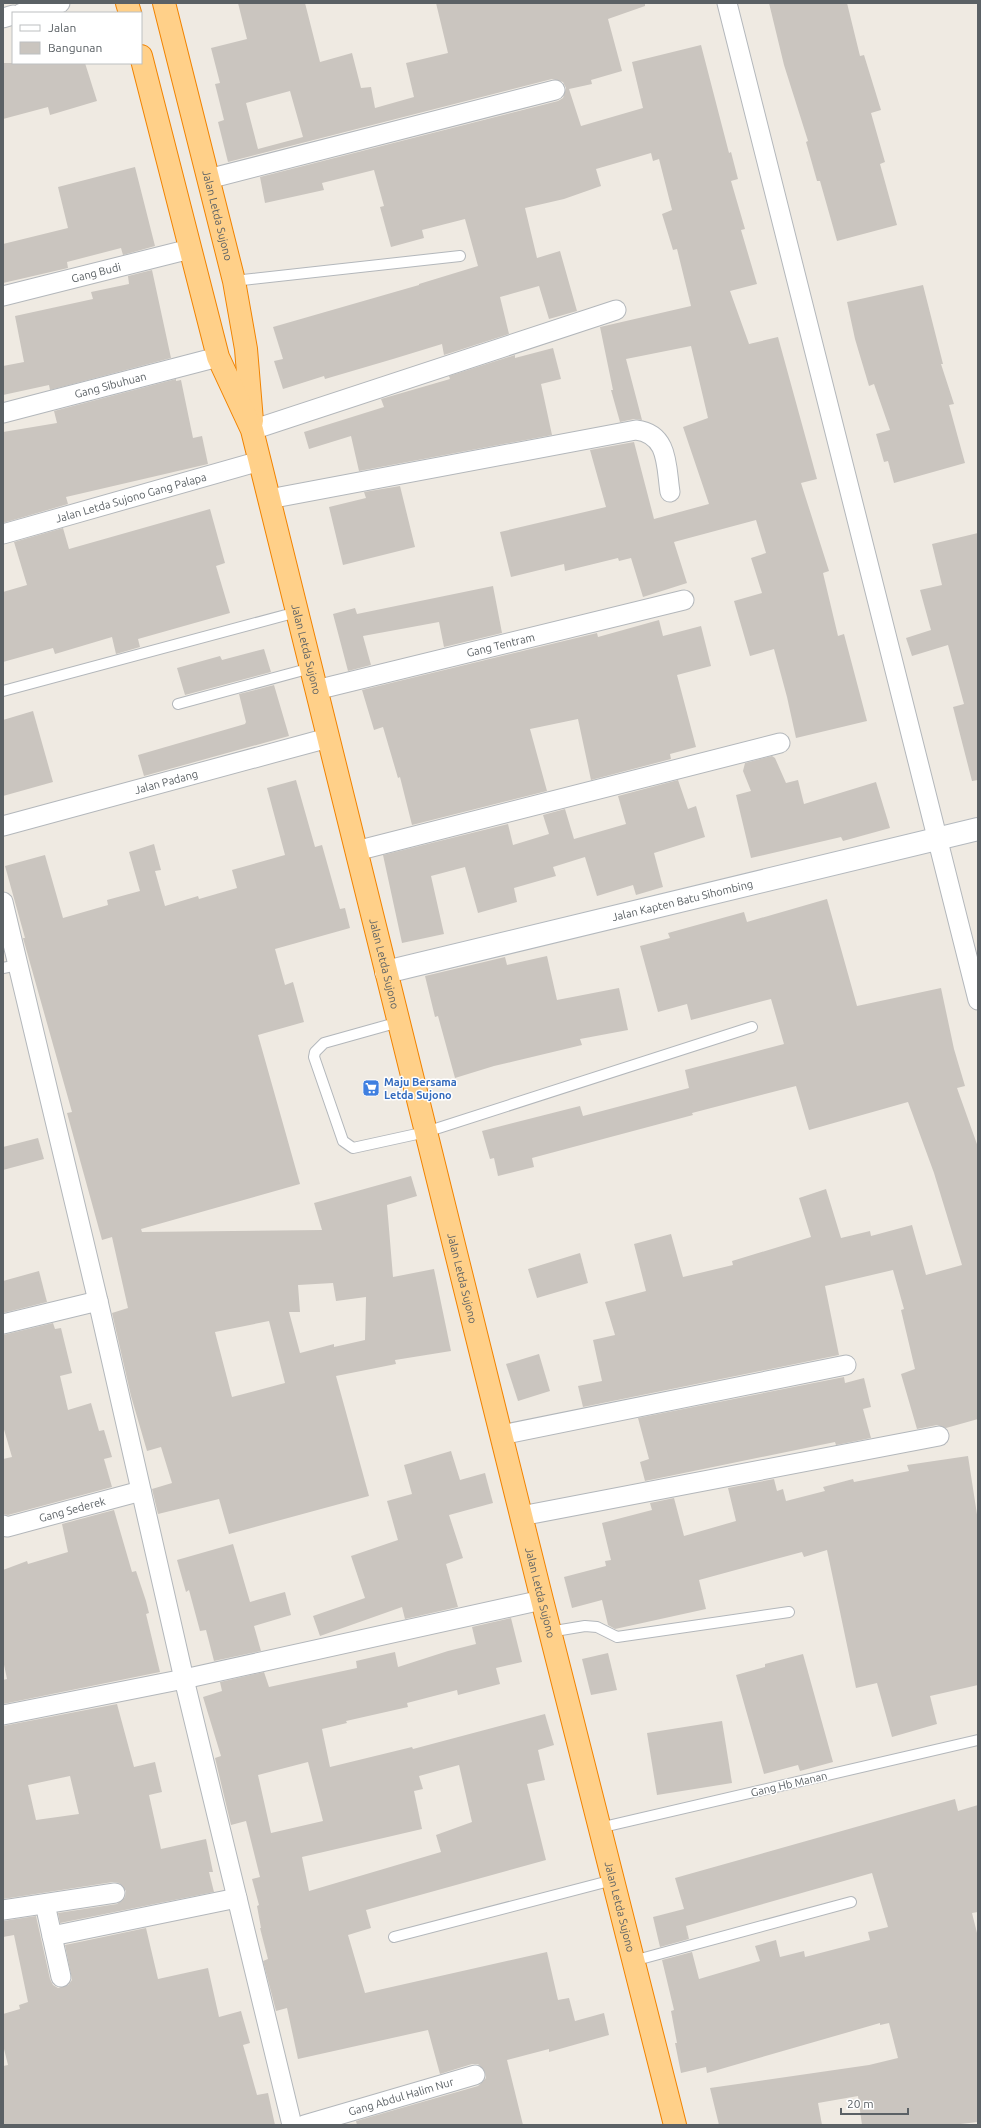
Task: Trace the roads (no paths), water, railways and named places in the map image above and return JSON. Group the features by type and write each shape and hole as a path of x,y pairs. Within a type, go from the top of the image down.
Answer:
{"highway":[{"name":"Jalan Letda Sujono","path":"164,3 234,281 246,349 252,406 252,430"},
{"name":"Jalan Letda Sujono","path":"142,60 218,357 252,430 521,1516 675,2125"},
{"path":"218,357 246,349"}],"street":[{"path":"26,12 60,3"},
{"path":"727,3 936,839 978,1000"},
{"path":"208,179 555,90"},
{"name":"Gang Budi","path":"3,296 190,250"},
{"path":"252,430 616,310"},
{"name":"Gang Sibuhuan","path":"3,413 218,357"},
{"path":"269,499 636,430 649,434 664,449 670,492"},
{"name":"Jalan Letda Sujono Gang Palapa","path":"3,534 260,461"},
{"name":"Gang Tentram","path":"316,690 684,600"},
{"name":"Jalan Padang","path":"3,826 328,738"},
{"path":"356,851 780,743"},
{"name":"Jalan Kapten Batu Sihombing","path":"386,972 978,829"},
{"path":"3,902 10,966 98,1301 184,1679 292,2125"},
{"path":"3,1324 98,1301"},
{"path":"501,1435 846,1365"},
{"path":"521,1516 939,1436"},
{"name":"Gang Sederek","path":"3,1525 7,1526 141,1491"},
{"path":"3,1716 184,1679 542,1600"},
{"path":"3,1910 115,1893"},
{"path":"52,1936 237,1898"},
{"path":"45,1904 61,1977"},
{"name":"Gang Abdul Halim Nur","path":"304,2125 475,2075"}],"lane":[{"path":"234,281 460,256"},
{"path":"3,691 297,612"},
{"path":"178,704 311,668"},
{"path":"398,1022 324,1043 318,1048 314,1057 343,1141 348,1146 357,1148 426,1132 752,1026"},
{"path":"550,1632 585,1626 597,1627 617,1638 789,1612"},
{"name":"Gang Hb Manan","path":"599,1828 978,1740"},
{"path":"394,1937 613,1880"},
{"path":"633,1961 851,1902"}],"place":[{"name":"Maju Bersama Letda Sujono","path":"371,1088"}]}
